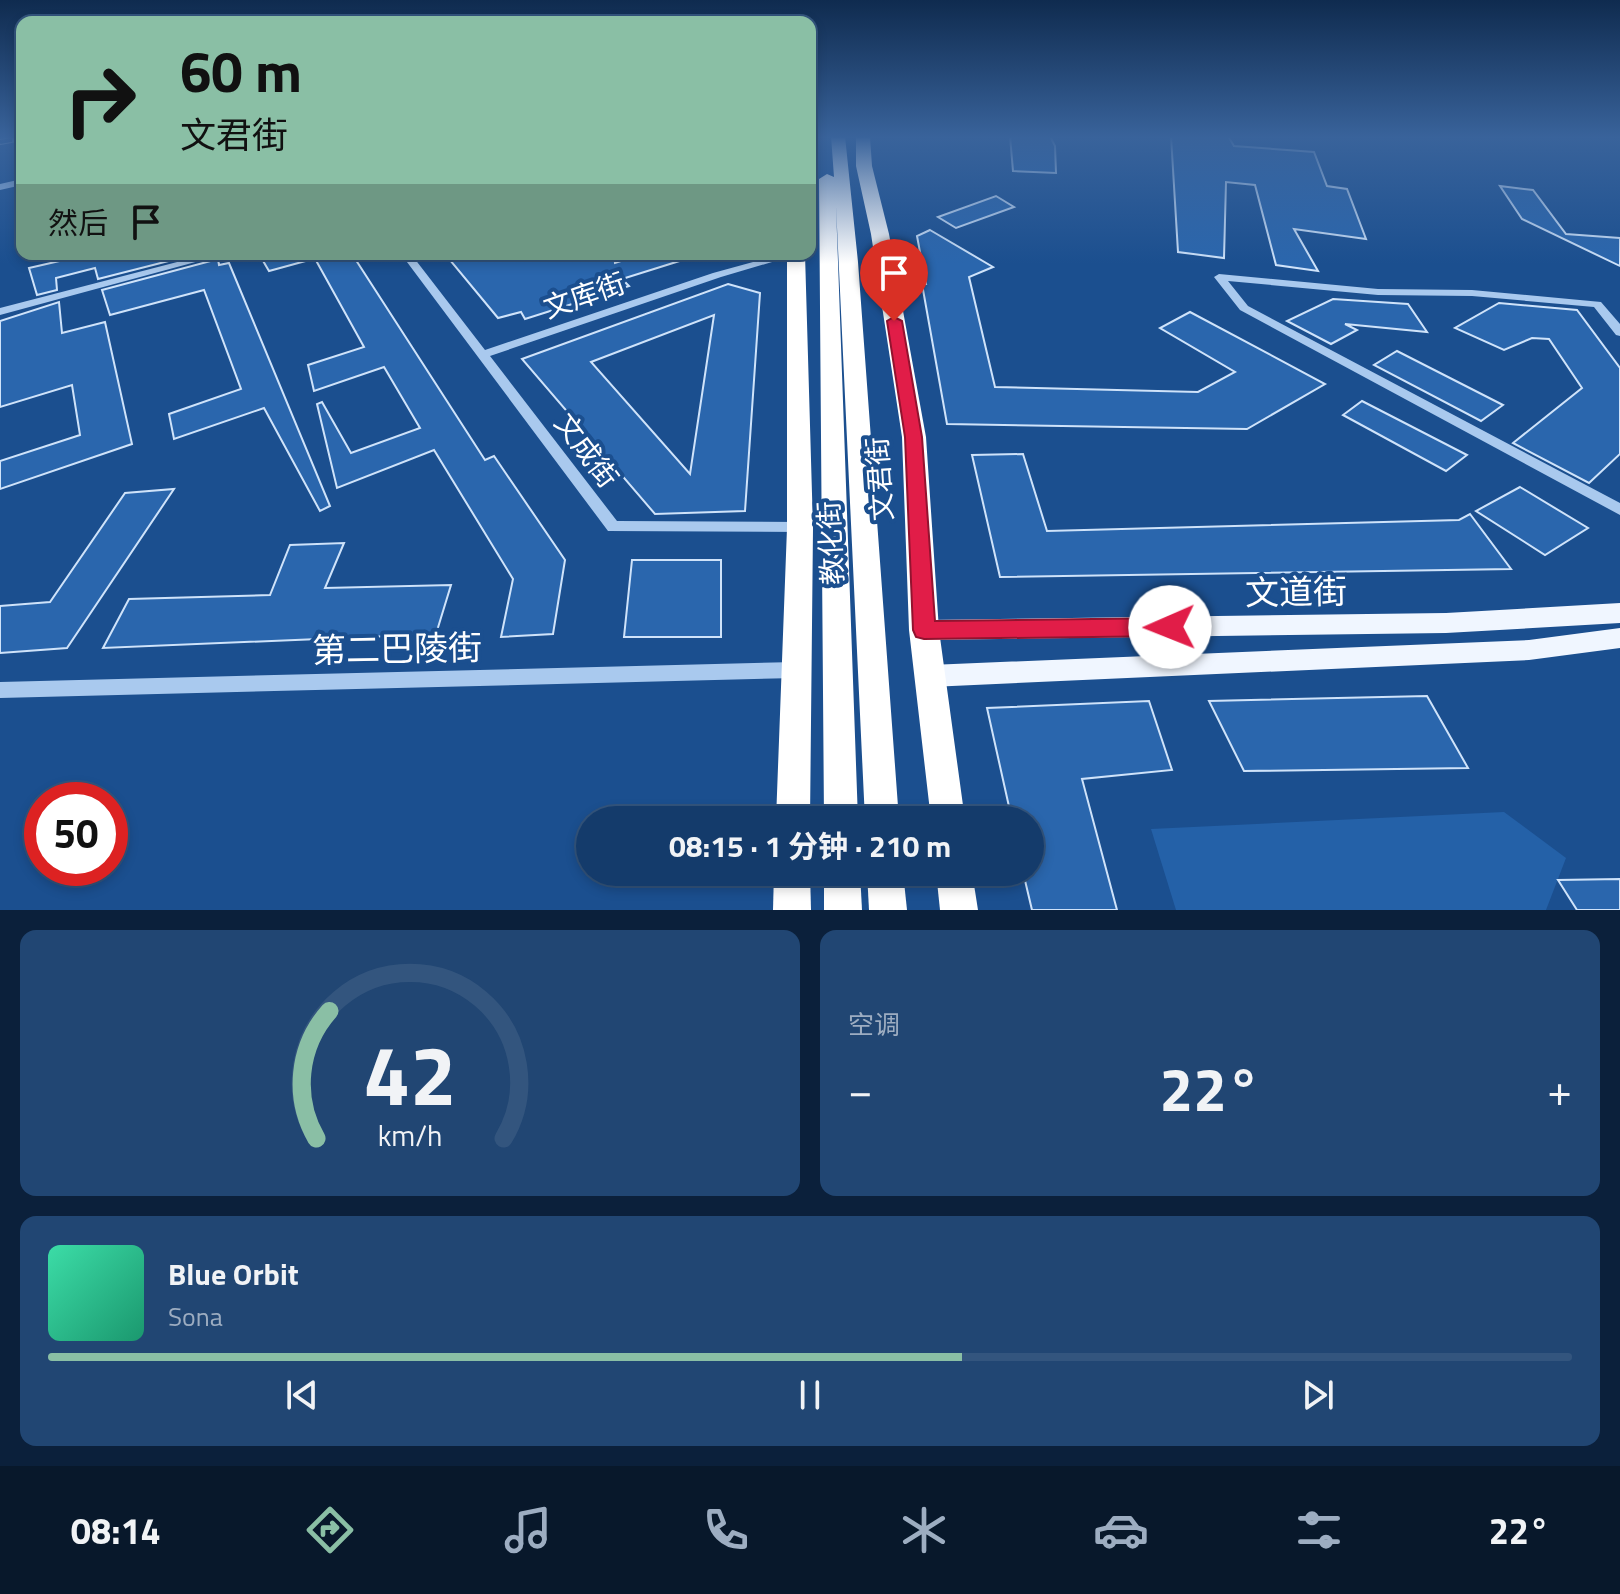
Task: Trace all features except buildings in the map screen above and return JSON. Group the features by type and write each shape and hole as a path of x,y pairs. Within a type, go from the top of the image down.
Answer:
{"highway":[{"path":"829,178 838,262"},
{"path":"838,178 838,262"},
{"name":"文君街","path":"866,178 880,234 914,437 924,630 946,806"},
{"path":"838,262 870,198"},
{"path":"816,215 838,262"},
{"path":"793,806 800,528 797,260"},
{"name":"教化街","path":"838,262 841,806"},
{"name":"教化街","path":"838,262 881,806"},
{"path":"792,886 792,910"},
{"path":"842,886 843,910"},
{"path":"886,886 888,910"},
{"path":"956,886 959,910"}],"main road":[{"name":"文道街","path":"924,630 1446,623 1620,613"},
{"path":"930,676 1529,650 1620,638"}],"street":[{"path":"0,312 197,260"},
{"name":"文成街","path":"410,260 613,527 800,528"},
{"name":"文库街","path":"481,355 717,275 788,260"},
{"path":"1620,332 1597,304 1472,293 1378,292 1219,277 1244,308 1620,510"},
{"name":"第二巴陵街","path":"0,690 796,670"}],"shaded area":[{"path":"1504,812 1566,858 1546,910 1176,910 1151,829"}],"route":[{"path":"894,321 914,437 924,630 1170,627"}]}
